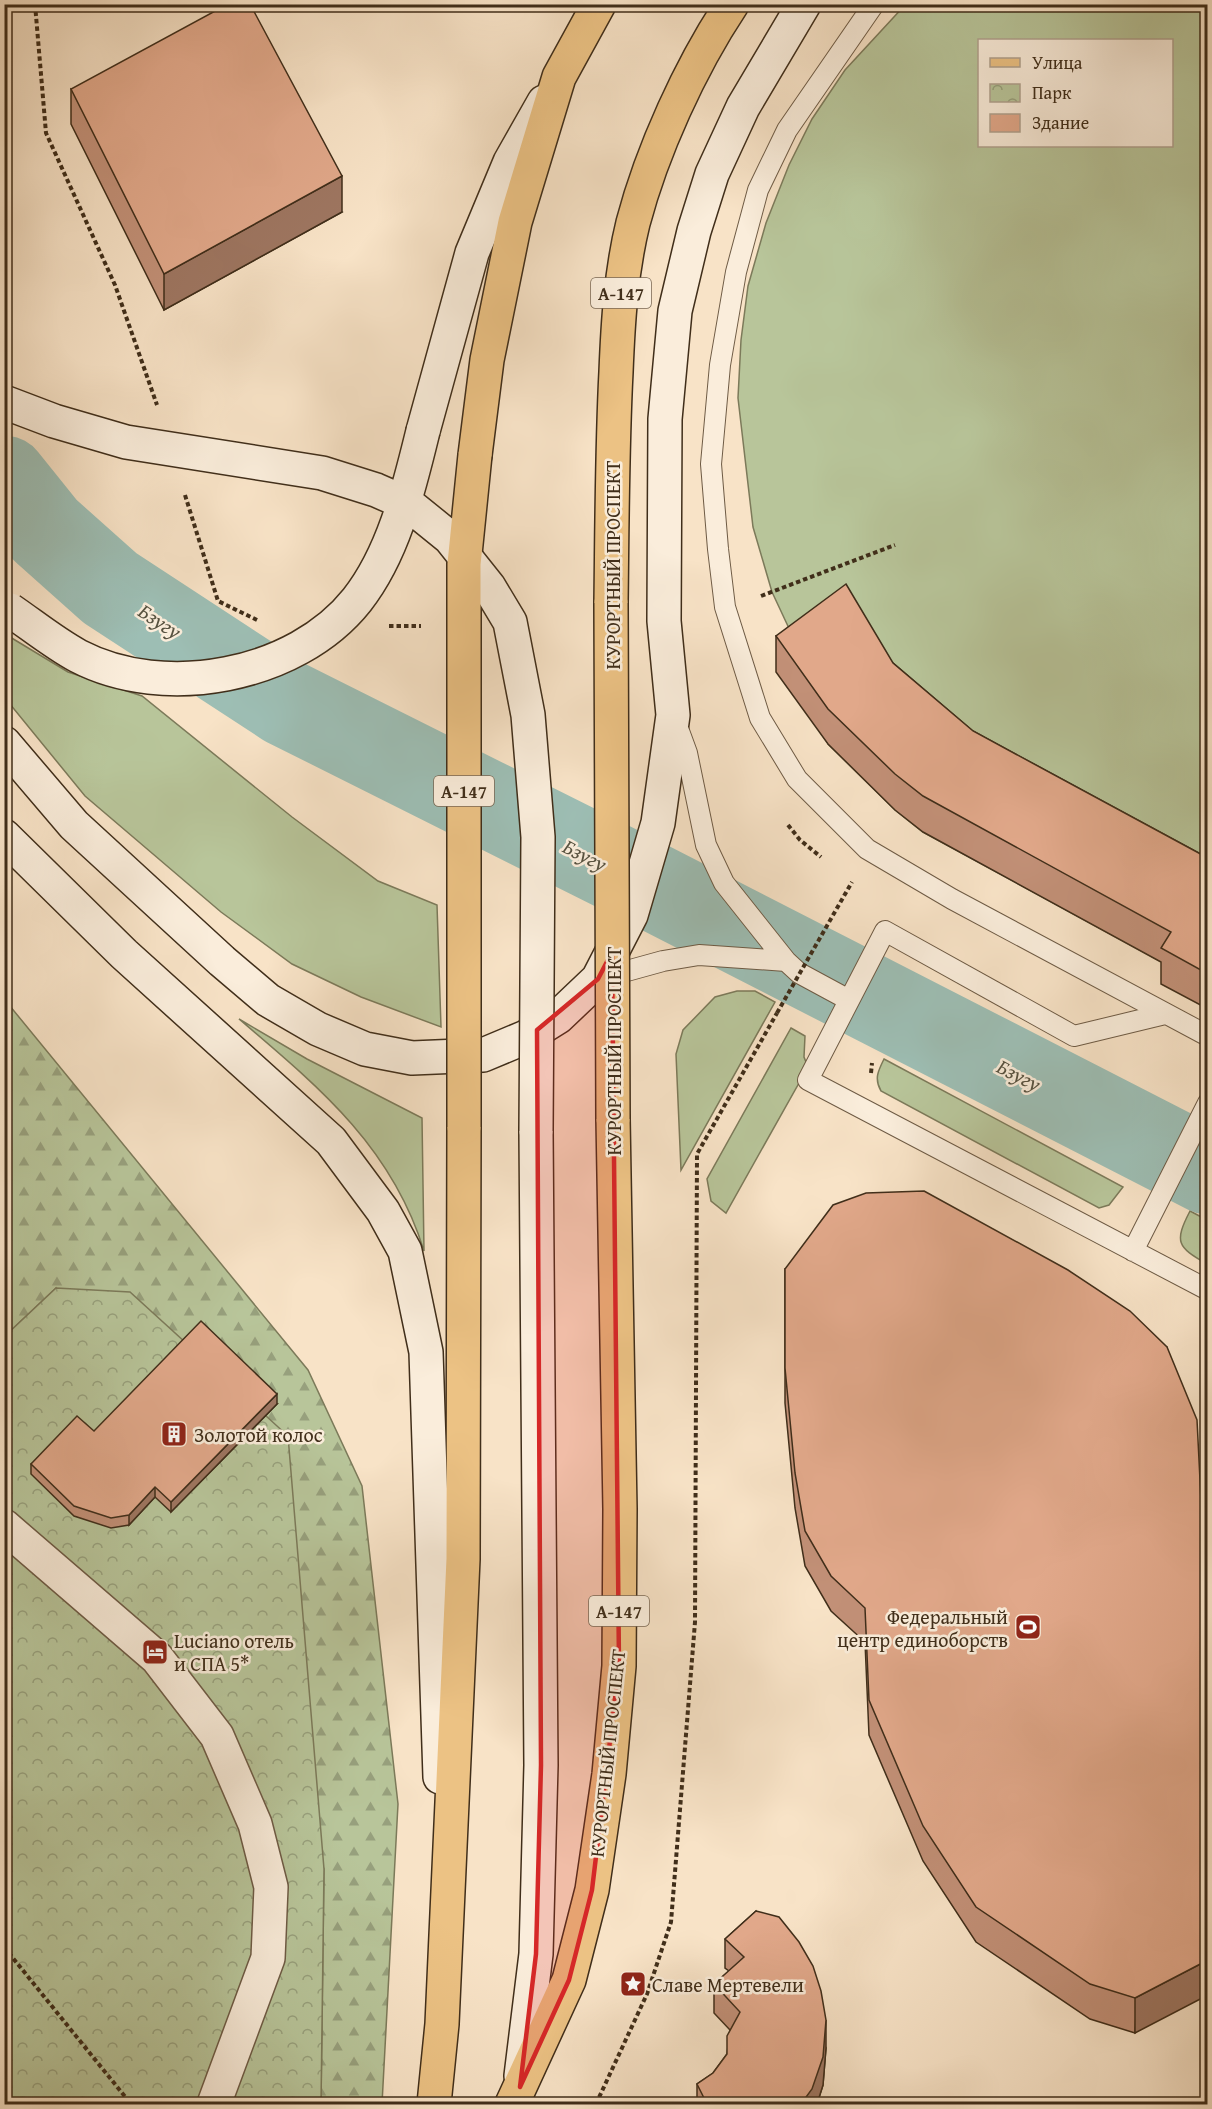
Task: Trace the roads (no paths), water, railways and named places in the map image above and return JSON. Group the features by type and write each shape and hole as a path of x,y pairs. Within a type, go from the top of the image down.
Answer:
{"main road":[{"name":"А-147","path":"7,606 78,656 121,671 159,678 245,669 289,654 326,630 357,600 379,565 409,490 471,253 510,162 599,4"},
{"name":"КУРОРТНЫЙ ПРОСПЕКТ","path":"516,2096 569,1980 592,1890 609,1774 619,1666 620,1520 613,1119 611,603 613,422 619,306 633,224 654,160 687,84 732,4"},
{"name":"А-147","path":"4,743 74,825 222,961 268,999 318,1029 365,1049 412,1058 483,1055 526,1037 558,1017 598,979 632,915 658,823 673,715 664,621 665,419 675,311 712,174 743,107 804,4"},
{"name":"А-147","path":"434,2104 442,2024 462,1559 464,564 487,360 515,222 559,77"},
{"name":"А-147","path":"4,402 54,421 126,442 322,473 376,490 408,504 450,538 489,587 510,622 528,715 538,837 536,1131 541,1765 537,1954 516,2096"},
{"name":"А-147","path":"4,836 124,954 331,1141 383,1211 405,1251 426,1352 445,1918"},
{"path":"4,1526 157,1658 217,1736 255,1824 271,1887 268,1958 214,2104"}],"lane":[{"path":"874,4 788,130 758,190 736,272 720,365 711,464 725,607 760,718 797,779 867,849 952,899 1208,1036"},
{"path":"673,715 687,753 706,845 724,883 792,967 849,1000"},
{"path":"1165,1014 1074,1036 885,931 808,1080 1208,1290"},
{"path":"598,979 663,961 699,955 792,967"},
{"path":"1133,1251 1207,1103"}],"waterway":[{"name":"Бзугу","path":"4,479 45,530 110,588 286,703 626,873 1208,1171"}],"place":[{"name":"Золотой колос","path":"174,1434"},
{"name":"Федеральный центр единоборств","path":"1028,1627"},
{"name":"Luciano отель и СПА 5*","path":"155,1652"},
{"name":"Славе Мертевели","path":"633,1984"}]}
